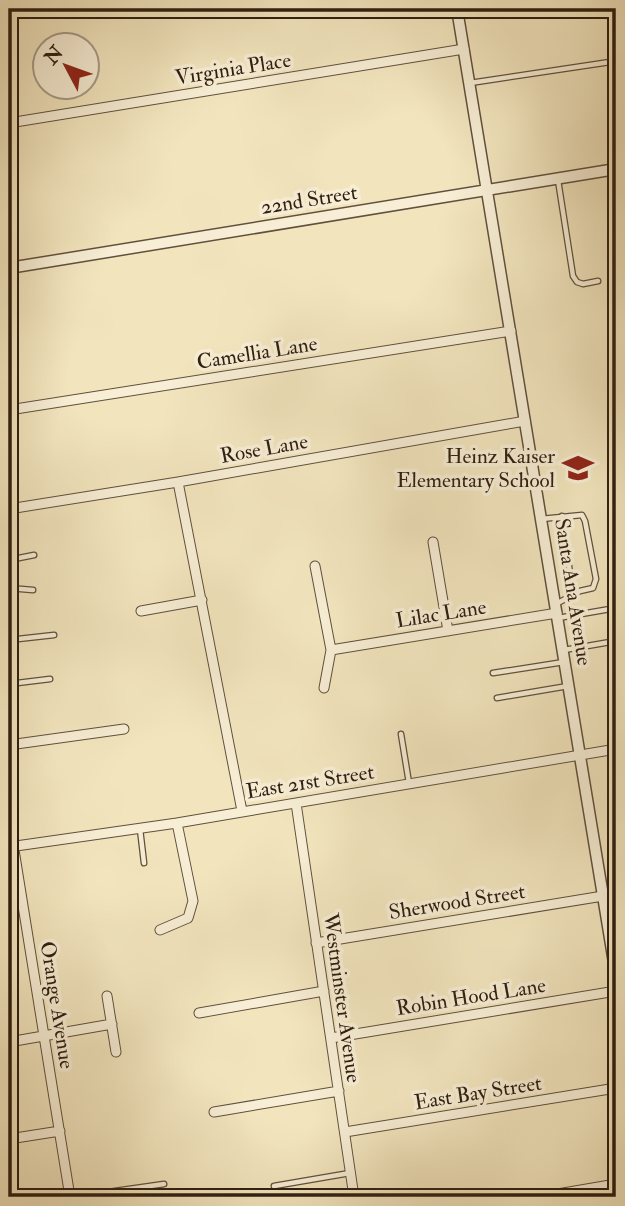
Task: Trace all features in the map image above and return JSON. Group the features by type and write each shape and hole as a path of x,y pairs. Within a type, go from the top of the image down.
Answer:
{"street":[{"name":"Santa Ana Avenue","path":"457,9 616,968"},
{"name":"Virginia Place","path":"9,123 464,49"},
{"name":"22nd Street","path":"9,268 616,169"},
{"name":"Camellia Lane","path":"9,410 511,331"},
{"name":"Rose Lane","path":"9,509 525,421"},
{"path":"178,482 242,811"},
{"path":"433,542 448,631"},
{"path":"315,566 331,650 324,688"},
{"path":"141,611 202,600"},
{"name":"Lilac Lane","path":"331,650 556,612"},
{"path":"9,745 124,729"},
{"name":"East 21st Street","path":"11,847 177,823 616,749"},
{"name":"Westminster Avenue","path":"296,803 354,1197"},
{"name":"Orange Avenue","path":"9,819 11,847 72,1197"},
{"path":"160,930 188,918 193,901 177,823"},
{"name":"Sherwood Street","path":"316,943 603,895"},
{"path":"199,1013 324,991"},
{"name":"Robin Hood Lane","path":"331,1038 616,991"},
{"path":"107,996 116,1052"},
{"path":"9,1042 112,1024"},
{"name":"East Bay Street","path":"345,1132 616,1088"},
{"path":"214,1112 339,1091"},
{"path":"9,1139 60,1131"},
{"path":"540,1197 616,1184"}],"lane":[{"path":"470,83 610,62"},
{"path":"558,179 573,275 576,282 583,284 598,281"},
{"path":"541,519 582,515 596,579 593,588 573,595 556,612"},
{"path":"562,516 573,595"},
{"path":"9,560 34,555"},
{"path":"9,588 33,590"},
{"path":"556,612 616,608"},
{"path":"9,640 54,635"},
{"path":"493,673 616,641"},
{"path":"9,684 50,679"},
{"path":"497,698 569,686"},
{"path":"401,734 409,784"},
{"path":"139,828 144,863"},
{"path":"274,1186 351,1173"},
{"path":"72,1197 164,1184"}],"place":[{"name":"Heinz Kaiser Elementary School","path":"578,468"}]}
